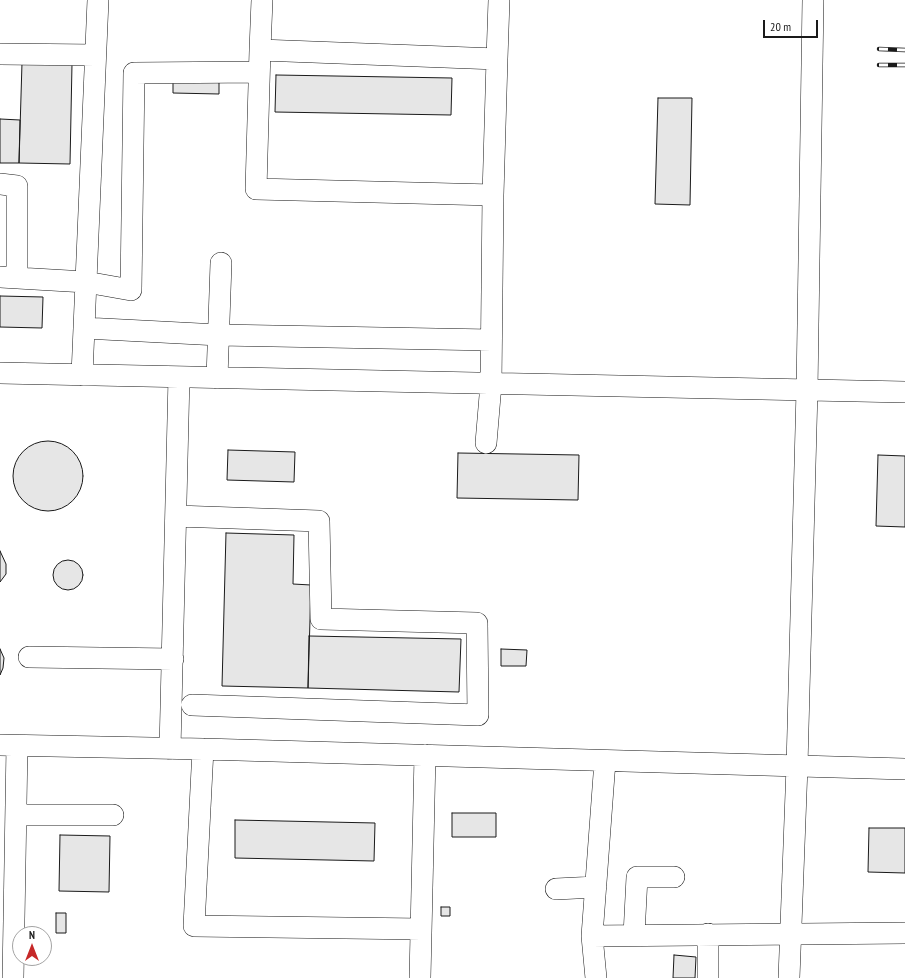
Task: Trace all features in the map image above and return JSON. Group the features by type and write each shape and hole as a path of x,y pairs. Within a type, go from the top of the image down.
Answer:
{"lane":[{"path":"82,375 98,0"},
{"path":"262,0 256,189 493,195"},
{"path":"486,443 490,384 493,195 499,0"},
{"path":"789,978 797,766 807,390 813,0"},
{"path":"260,50 497,58"},
{"path":"0,54 95,55"},
{"path":"0,184 17,186 8,278 86,282 131,290 134,73 259,72"},
{"path":"217,378 221,264"},
{"path":"84,328 219,334 491,340"},
{"path":"0,373 905,392"},
{"path":"170,749 179,377"},
{"path":"176,516 319,521 321,619 477,623 478,715 192,705"},
{"path":"29,657 172,659"},
{"path":"13,978 16,814 9,746 203,749 905,769"},
{"path":"203,749 194,926 421,930"},
{"path":"420,978 425,755"},
{"path":"596,978 592,936 605,761"},
{"path":"16,814 113,815"},
{"path":"634,935 637,877 674,877"},
{"path":"556,889 596,887"},
{"path":"592,936 905,933"},
{"path":"708,934 708,978"}],"building":[{"path":"22,63 72,64 70,164 19,163"},
{"path":"173,74 219,75 219,94 173,93"},
{"path":"276,75 452,78 451,115 275,112"},
{"path":"658,98 692,98 690,205 655,204"},
{"path":"0,119 20,120 19,163 0,163"},
{"path":"0,296 43,297 42,328 0,327"},
{"path":"48,441 61,444 73,451 80,463 83,476 80,489 73,501 61,508 48,511 35,508 23,501 16,489 13,476 16,463 23,451 35,444"},
{"path":"228,450 295,452 294,482 227,480"},
{"path":"458,453 579,455 578,500 457,498"},
{"path":"878,455 905,456 905,527 876,526"},
{"path":"226,533 294,535 293,584 311,585 308,688 222,686"},
{"path":"0,551 6,564 6,574 0,582"},
{"path":"68,560 79,564 83,575 79,586 68,590 57,586 53,575 57,564"},
{"path":"309,636 461,639 459,692 308,688"},
{"path":"0,649 4,658 3,668 0,675"},
{"path":"501,649 527,650 526,666 501,666"},
{"path":"452,813 496,813 496,837 452,837"},
{"path":"235,820 375,823 374,861 235,858"},
{"path":"869,828 905,828 905,873 868,872"},
{"path":"60,835 110,836 109,892 59,891"},
{"path":"441,907 450,907 450,916 441,916"},
{"path":"56,913 66,913 66,933 56,933"},
{"path":"674,955 696,957 695,978 673,978"}],"railway":[{"path":"879,49 905,50"},
{"path":"879,65 905,65"}]}
